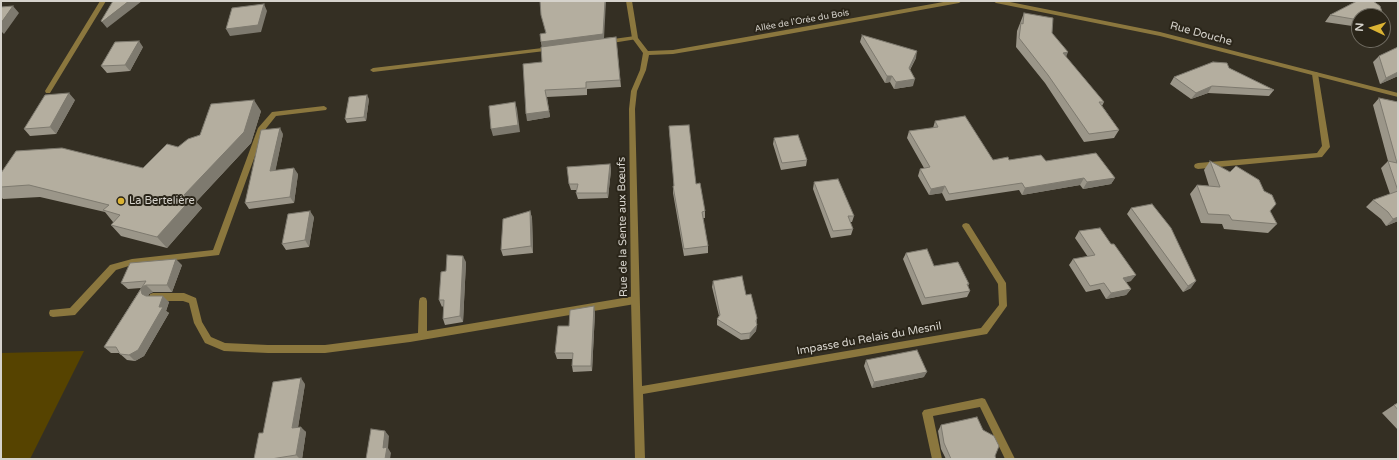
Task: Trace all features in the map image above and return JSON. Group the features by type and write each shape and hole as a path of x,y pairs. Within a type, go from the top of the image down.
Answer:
{"street":[{"path":"48,91 103,1"},
{"path":"629,1 635,38 646,53"},
{"name":"Allée de l'Orée du Bois","path":"646,53 673,52 960,1"},
{"name":"Rue Douche","path":"996,1 1160,34 1398,95"},
{"path":"602,42 635,38"},
{"path":"373,70 478,59 555,48"},
{"name":"Rue de la Sente aux Bœufs","path":"640,459 635,300 632,109 634,91 643,70 646,53"},
{"path":"1198,166 1319,155 1326,147 1315,74"},
{"path":"53,313 72,312 113,267 132,262 216,253 261,130 274,114 324,108"},
{"name":"Impasse du Relais du Mesnil","path":"638,392 984,331 1004,306 1002,283 966,226"},
{"path":"153,297 184,297 193,301 198,323 208,340 224,347 325,349 422,336 635,300"},
{"path":"422,336 423,301"},
{"path":"937,459 927,413 982,402 1010,459"}],"shaded area":[{"path":"84,351 30,459 1,459 1,353"}],"building":[{"path":"113,1 129,1 102,22 101,21"},
{"path":"540,1 605,1 603,34 541,42 540,34 546,33 541,15"},
{"path":"1357,1 1373,1 1381,8 1351,8 1351,19 1330,15"},
{"path":"264,4 258,25 226,29 232,8"},
{"path":"13,6 1,23 1,7"},
{"path":"1024,13 1053,18 1052,33 1068,52 1063,53 1104,102 1099,102 1119,130 1089,134 1048,75 1019,38"},
{"path":"862,35 917,51 909,68 915,79 896,82 892,76 887,76"},
{"path":"616,37 620,80 586,82 586,88 545,90 549,111 526,114 523,64 542,62 541,47"},
{"path":"139,41 125,65 101,66 115,42"},
{"path":"1398,47 1398,72 1386,78 1379,56"},
{"path":"1213,62 1227,63 1229,68 1274,90 1212,86 1196,93 1174,77"},
{"path":"69,93 50,127 24,129 45,95"},
{"path":"367,95 364,117 345,119 349,97"},
{"path":"1379,98 1398,102 1398,191 1388,161 1397,163"},
{"path":"254,100 244,132 184,195 193,197 157,237 111,225 120,215 103,210 109,205 29,185 1,187 1,173 16,151 62,148 143,168 167,144 178,147 188,139 200,135 211,104"},
{"path":"515,102 518,125 491,129 489,106"},
{"path":"965,116 993,160 1008,157 1009,160 1041,155 1046,161 1096,153 1115,178 1087,182 1084,178 1025,188 1022,183 949,194 945,186 931,189 920,169 930,167 909,131 938,127 935,121"},
{"path":"689,125 696,184 700,183 705,211 702,212 708,246 684,249 673,186 669,126"},
{"path":"280,128 270,171 294,168 290,197 245,203 261,130"},
{"path":"798,135 807,160 782,163 774,138"},
{"path":"1210,161 1230,172 1236,166 1259,180 1264,191 1272,195 1276,204 1270,211 1277,224 1232,220 1229,215 1208,214 1197,185 1220,187"},
{"path":"610,164 607,193 576,193 578,184 569,184 567,167"},
{"path":"838,179 854,216 848,216 853,229 833,231 814,182"},
{"path":"1398,191 1398,217 1393,219 1388,212 1373,200"},
{"path":"1152,204 1171,228 1196,281 1188,286 1131,208"},
{"path":"310,211 305,240 282,244 288,214"},
{"path":"530,211 531,246 501,250 503,219"},
{"path":"1100,228 1111,244 1114,244 1136,275 1123,278 1131,289 1111,293 1104,283 1090,286 1073,259 1095,255 1079,231"},
{"path":"927,249 934,266 958,262 969,284 967,284 970,291 925,298 906,253"},
{"path":"447,255 463,256 460,316 443,319 444,300 439,300 441,272 446,271"},
{"path":"176,259 167,285 146,285 142,287 146,281 121,283 130,263"},
{"path":"742,276 746,295 751,294 757,318 757,325 750,333 741,334 717,319 720,315 713,281"},
{"path":"142,288 142,294 146,296 163,296 159,307 163,307 138,350 129,355 120,354 116,347 104,347"},
{"path":"594,306 591,366 572,366 573,353 555,353 558,326 569,326 570,310"},
{"path":"917,350 927,372 874,382 866,360"},
{"path":"301,378 292,428 301,427 296,455 271,459 254,459 259,433 263,433 273,382"},
{"path":"1398,403 1398,410 1394,405"},
{"path":"977,417 983,430 994,436 999,446 995,456 996,459 951,459 944,443 941,425"},
{"path":"371,429 385,431 383,448 387,447 385,459 366,459"}],"place":[{"name":"La Bertelière","path":"121,201"}]}
